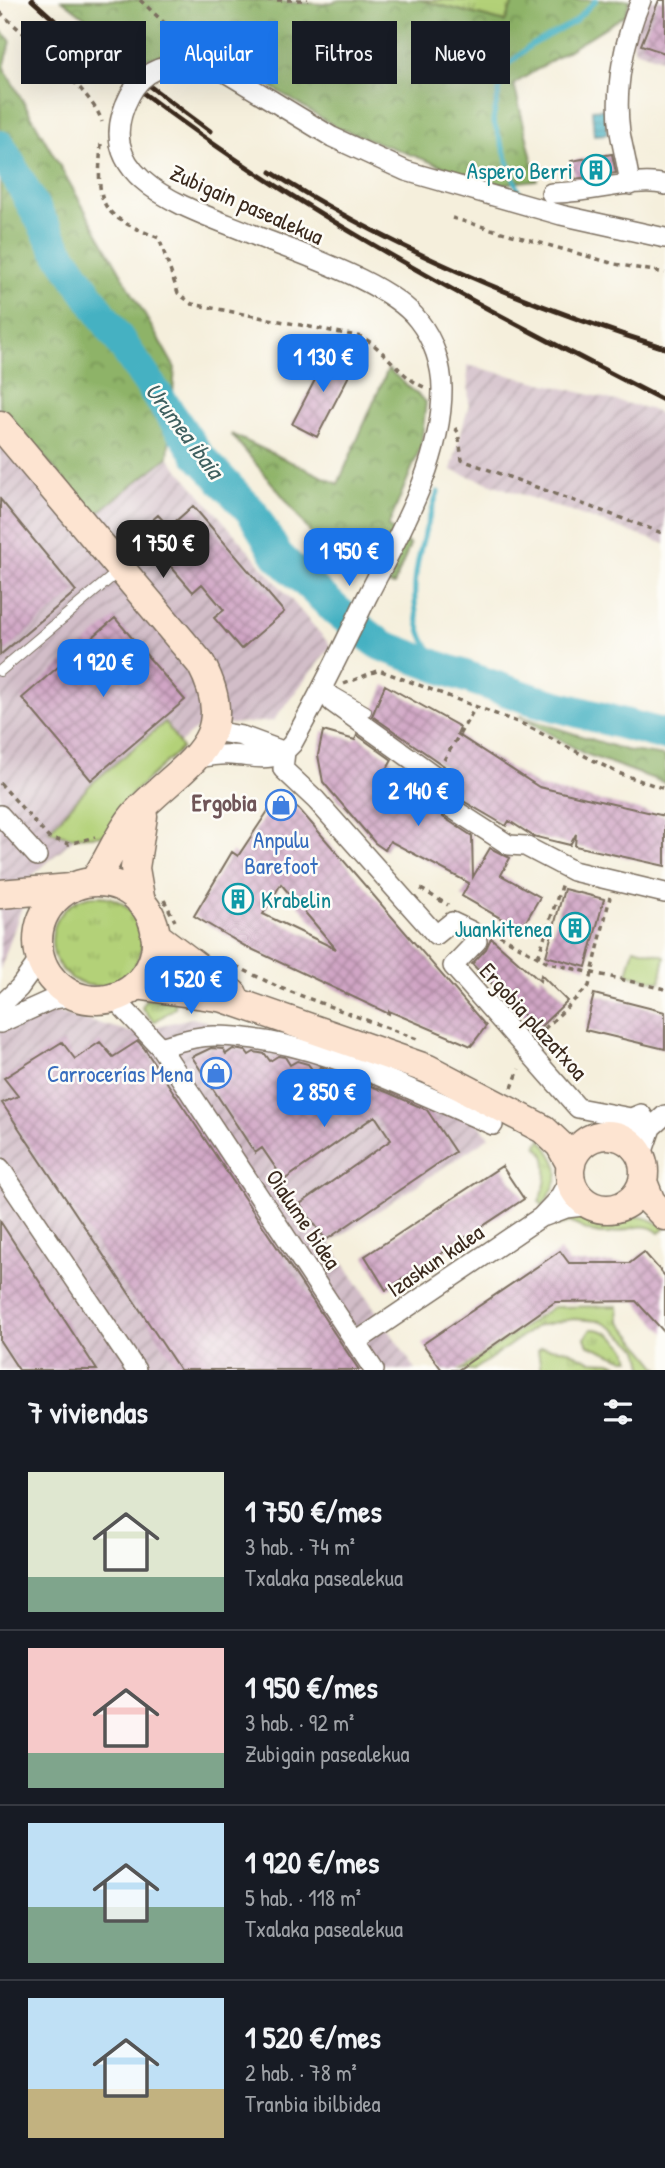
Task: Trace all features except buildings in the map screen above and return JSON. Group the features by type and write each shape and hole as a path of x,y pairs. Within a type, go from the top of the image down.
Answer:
{"main road":[{"path":"0,425 201,664 214,689 214,730 198,758 135,815 120,839 82,885 52,902 39,946"},
{"path":"150,800 135,850 135,868 166,931 202,974 253,1007"},
{"path":"0,894 82,885 120,887 151,899"},
{"path":"0,902 22,916 39,946 53,981 74,996 100,1001 125,992 195,992 253,1007 428,1069 503,1105 543,1129 560,1145 571,1171 574,1188 592,1205 603,1208 634,1170"},
{"path":"125,992 152,962 166,931"},
{"path":"543,1129 567,1136 592,1138 603,1135 634,1170 661,1212"},
{"path":"571,1171 578,1149 592,1138"}],"street":[{"path":"631,185 620,130 618,100 624,55 642,0"},
{"name":"Zubigain pasealekua","path":"160,68 136,84 120,120 121,145 135,175 155,192 364,282 398,300 419,320 431,342 442,389 438,425 408,517 329,689 285,752"},
{"name":"Zubigain pasealekua","path":"245,84 332,137 406,171 537,209 665,238"},
{"path":"551,193 577,194 631,185 665,185"},
{"path":"329,689 435,776 450,807 509,845 525,846 573,871 665,893"},
{"path":"214,730 242,736 285,752"},
{"path":"198,758 230,755 267,759 285,752"},
{"name":"Ergobia plazatxoa","path":"285,752 283,769 316,800 436,935 452,922 471,931 477,942 453,966 578,1108 631,1118 641,1114 658,1121"},
{"path":"0,815 37,856"},
{"path":"0,1006 19,988 39,946"},
{"name":"Oialume bidea","path":"125,992 374,1370"},
{"path":"0,1023 52,999 74,996"},
{"path":"160,1047 216,1036 247,1038 302,1050 374,1074 494,1125"},
{"path":"634,1170 658,1121"},
{"path":"0,1168 136,1370"},
{"name":"Izaskun kalea","path":"356,1342 541,1217 559,1199 571,1171"},
{"name":"Izaskun kalea","path":"541,1217 566,1208 592,1205"}],"lane":[{"path":"0,671 121,569"},
{"path":"329,689 366,711"}],"path":[{"path":"140,0 162,21"},
{"path":"257,0 308,0"},
{"path":"452,218 615,264 665,273"},
{"path":"253,316 362,337 380,349 416,383 442,389"},
{"path":"438,425 458,432 462,460 665,534"},
{"path":"329,689 379,670 525,725 618,773 665,789"},
{"path":"435,776 475,708"},
{"path":"0,783 48,837 58,842 77,843 96,837 120,839"},
{"path":"538,957 559,886 573,871"},
{"path":"525,1049 589,986 614,881"},
{"path":"411,884 457,910"},
{"path":"151,899 166,931"},
{"path":"481,924 548,963 665,989"},
{"path":"229,962 278,987 403,1032 427,1045"},
{"path":"499,1084 511,1090"}],"shaded area":[{"path":"630,0 665,0 665,60 635,50 625,15"},
{"path":"467,365 649,409 665,416 665,544 451,470 469,404"},
{"path":"0,407 95,514 168,457 331,646 273,721 198,727 33,875 0,970"},
{"path":"0,997 131,1032 192,1018 354,1061 463,1104 489,1137 330,1243 416,1370 0,1370"}],"green space":[{"path":"62,0 245,0 324,4 340,0 420,0 501,21 411,21 411,84 510,84 510,21 505,21 514,0 630,0 625,15 514,84 537,180 493,185 336,127 267,84 278,84 278,21 160,21 160,56 146,59 146,21 90,21"},
{"path":"420,0 514,0 505,21"},
{"path":"0,30 11,41 4,68 175,368 168,457 95,515 0,407"},
{"path":"388,369 426,402 421,446 388,527 410,545 394,585 339,572 286,500 231,434 338,484"},
{"path":"519,716 625,750 665,756 665,783 583,753"},
{"path":"165,722 182,748 129,797 108,835 71,837 49,831 90,785"},
{"path":"97,896 114,900 129,909 138,924 142,941 138,958 129,973 114,982 97,986 80,982 65,973 56,958 52,941 56,924 65,909 80,900"},
{"path":"634,948 665,956 660,982 627,974"},
{"path":"175,998 175,1008 154,1022 142,1008 146,999"},
{"path":"541,1139 557,1165 558,1172 543,1206 539,1201 544,1188 546,1164 537,1146"},
{"path":"585,1214 607,1217 636,1216 655,1221 665,1228 659,1233 639,1227 601,1234 570,1222 557,1226 553,1220"},
{"path":"618,1306 619,1320 660,1370 644,1370 639,1349 614,1329 600,1321 573,1319 537,1326 474,1370 461,1370 553,1307"},
{"path":"591,1329 603,1331 615,1338 625,1348 630,1359 623,1359 588,1345 585,1338"},
{"path":"542,1347 567,1350 590,1361 610,1362 629,1370 541,1370 538,1350"}],"water":[{"path":"604,109 607,134 594,135 592,110"}],"waterway":[{"path":"519,192 493,120 504,68 530,46 574,22 596,0"},
{"name":"Urumea ibaia","path":"0,146 57,249 199,456 252,512 277,555 337,611 381,645 447,670 534,700 665,735"},
{"path":"438,492 422,544 415,581 415,600 424,639 447,670"}],"railway":[{"path":"32,0 103,62 178,119 255,172 415,269 665,401"},
{"path":"146,84 210,131"},
{"path":"271,172 364,226 462,273 563,314 665,348"}],"place":[{"name":"Aspero Berri","path":"596,170"},
{"name":"Anpulu Barefoot","path":"281,805"},
{"name":"Krabelin","path":"238,899"},
{"name":"Juankitenea","path":"575,928"},
{"name":"Carrocerías Mena","path":"216,1073"}],"district":[{"name":"Ergobia","path":"224,802"}]}
